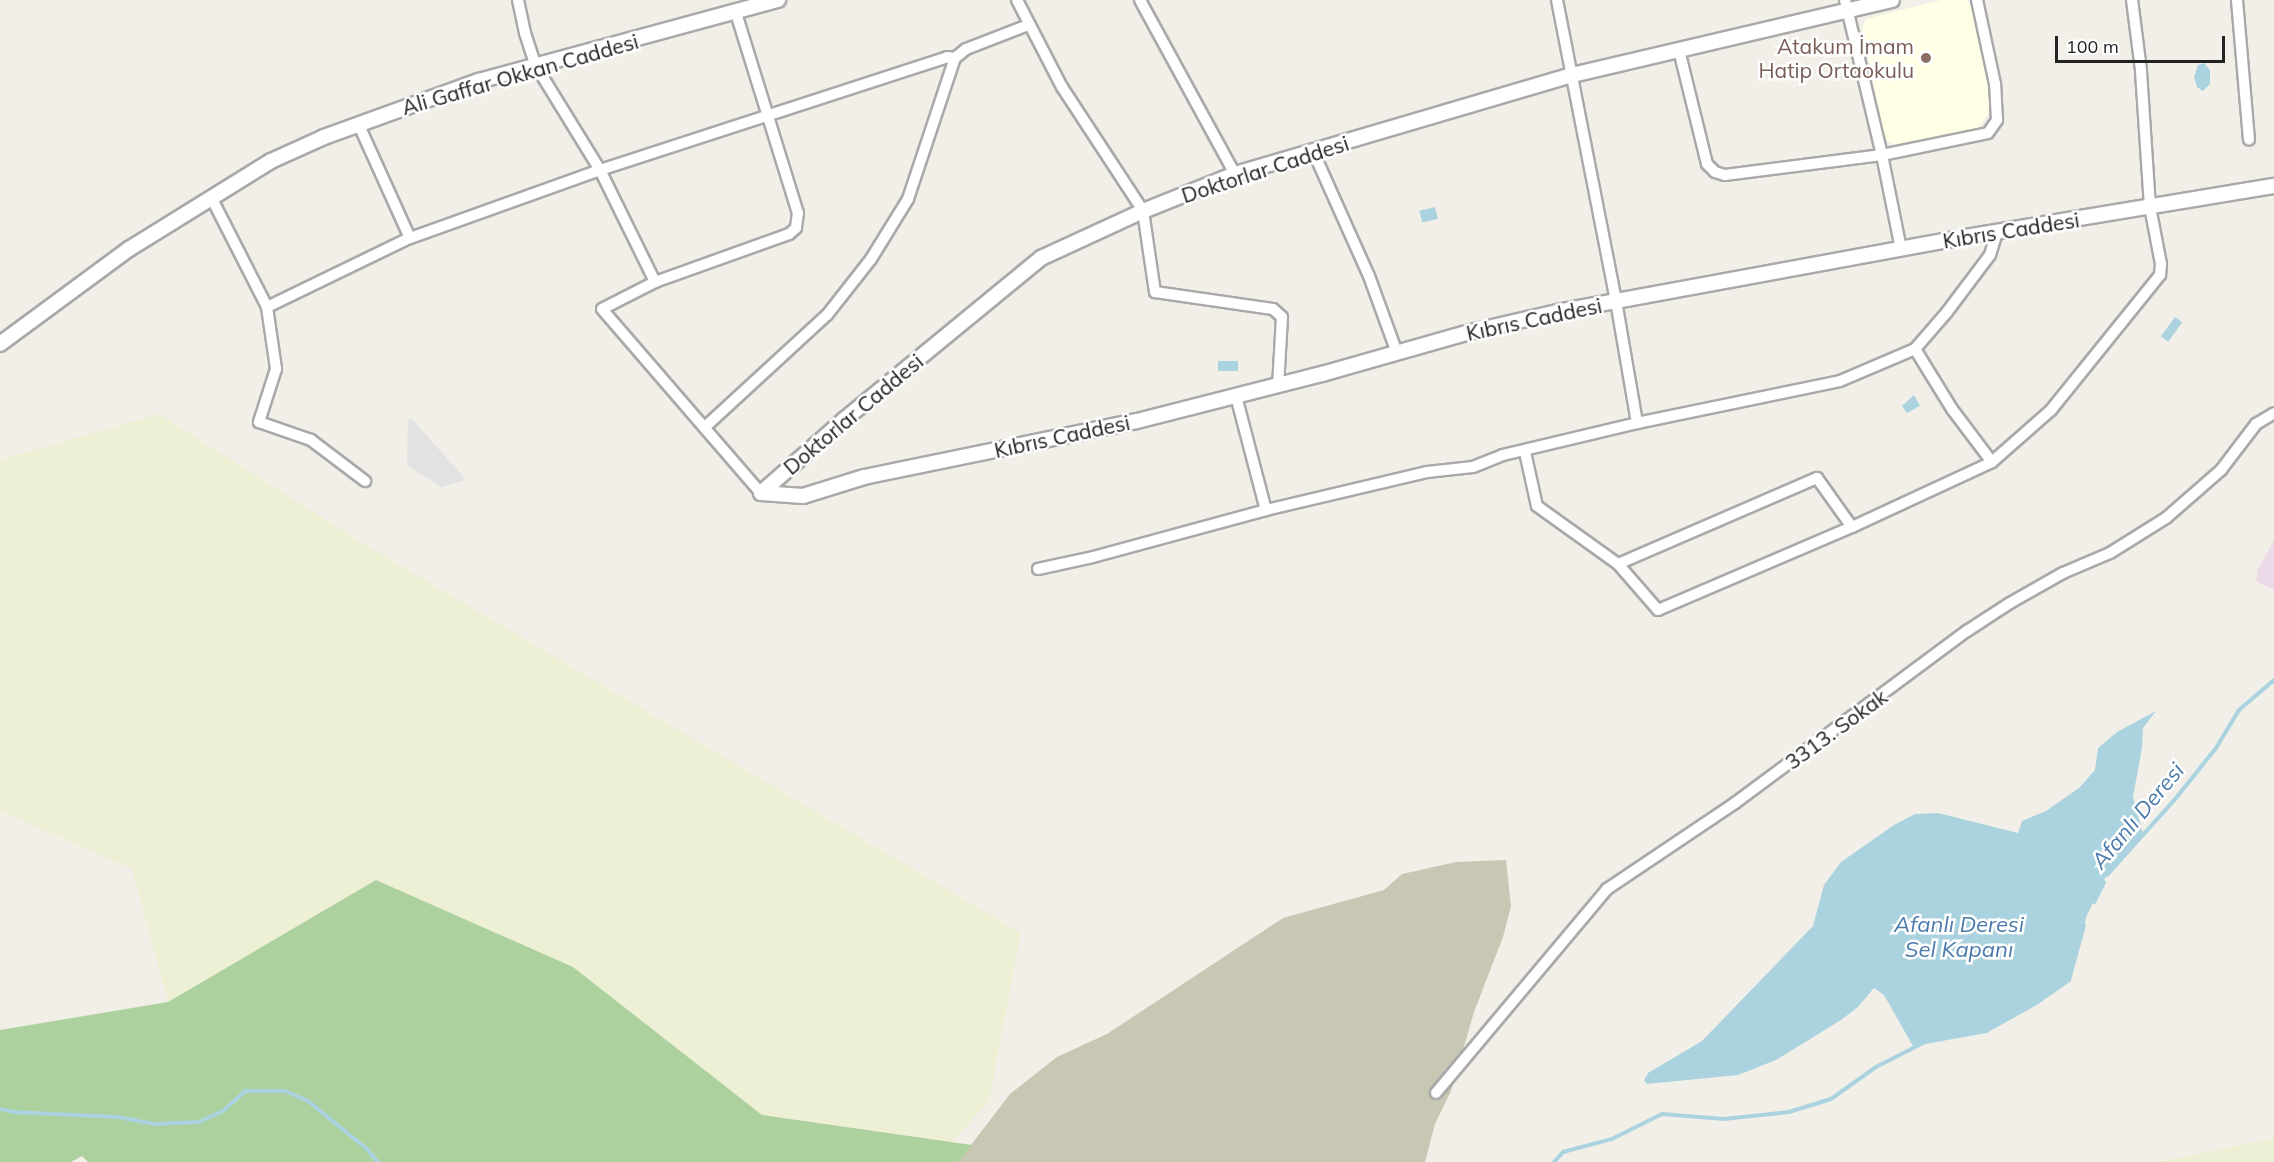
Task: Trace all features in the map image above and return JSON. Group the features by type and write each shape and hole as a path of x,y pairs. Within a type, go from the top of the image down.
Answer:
{"street":[{"path":"518,0 525,33 536,66 600,170 655,282"},
{"name":"Ali Gaffar Okkan Caddesi","path":"0,345 129,249 271,161 358,123 479,81 778,0"},
{"path":"1017,0 1062,87 1143,211 1155,292 1273,309 1282,317 1278,386"},
{"path":"1140,0 1235,174"},
{"path":"1557,0 1616,301 1637,423"},
{"name":"Doktorlar Caddesi","path":"760,493 845,419 1041,258 1143,211 1235,174 1572,75 1679,50 1847,5 1892,0"},
{"path":"1679,50 1707,164 1715,172 1725,175 1882,155 1988,133 1997,120 1995,84 1977,0"},
{"path":"1525,452 1537,506 1546,516 1618,564 1658,610 1663,610 1852,527 1992,462 2051,410 2155,285 2161,264 2150,207 2141,70 2132,0"},
{"path":"2237,0 2249,139"},
{"path":"1847,5 1901,249"},
{"path":"736,13 798,213 796,228 789,234 655,282 602,309 760,493"},
{"path":"705,427 827,315 871,259 908,199 955,58 966,49 1028,25"},
{"path":"267,307 410,238 600,170 947,57 955,58"},
{"path":"358,123 410,238"},
{"path":"1313,151 1369,276 1397,353"},
{"name":"Kıbrıs Caddesi","path":"803,496 864,477 1137,421 1278,386 1466,333 1616,301 1997,232 2274,186"},
{"path":"211,197 267,307 276,369 259,422 311,440 365,481"},
{"path":"1038,569 1093,557 1266,510 1427,472 1473,467 1503,456 1637,423 1840,381 1915,349 1947,312 1990,255 1997,232"},
{"path":"1915,349 1952,408 1992,462"},
{"path":"1236,396 1266,510"},
{"name":"3313. Sokak","path":"1436,1093 1607,889 1735,803 1967,631 2010,603 2063,573 2110,553 2166,518 2221,470 2256,424 2274,413"},
{"path":"1618,564 1817,478 1852,527"},
{"name":"Doktorlar Caddesi","path":"760,493 803,496"}],"shaded area":[{"name":"Atakum İmam Hatip Ortaokulu","path":"1941,0 1966,0 1971,5 1989,88 1989,113 1976,131 1894,145 1887,140 1883,130 1862,28 1866,19"},
{"path":"159,414 361,542 1021,933 989,1101 952,1142 762,1115 573,967 376,880 168,1002 132,869 0,811 0,460"},
{"path":"412,419 466,480 441,487 407,465 408,420"},
{"path":"2274,540 2274,590 2256,581 2258,569"},
{"path":"1506,860 1511,906 1503,937 1474,1012 1451,1091 1435,1124 1425,1162 958,1162 1010,1094 1057,1057 1107,1034 1283,918 1384,890 1402,874 1456,862"},
{"path":"2274,1138 2274,1162 2158,1162"}],"green space":[{"path":"376,880 573,967 762,1115 972,1145 958,1162 88,1162 82,1156 71,1162 0,1162 0,1030 168,1002"}],"water":[{"path":"2204,63 2210,70 2210,84 2203,91 2197,87 2194,77 2198,65"},
{"path":"1435,207 1438,219 1422,223 1419,211"},
{"path":"2175,317 2182,322 2168,342 2161,336"},
{"path":"1218,361 1238,361 1238,371 1218,371"},
{"path":"1914,395 1920,406 1907,413 1902,406"},
{"name":"Afanlı Deresi Sel Kapanı","path":"2156,711 2143,728 2142,748 2133,797 2143,834 2107,874 2087,915 2069,980 2036,1003 1986,1031 1925,1042 1914,1048 1884,995 1874,988 1858,1007 1841,1020 1776,1060 1738,1075 1647,1084 1644,1080 1648,1073 1702,1041 1813,926 1824,885 1841,862 1894,825 1915,814 1938,813 2018,833 2022,821 2046,811 2079,788 2095,770 2098,748 2117,732"}],"waterway":[{"name":"Afanlı Deresi","path":"2107,875 2176,798 2216,748 2239,710 2274,680"},
{"name":"Afanlı Deresi","path":"2094,902 2104,882"},
{"path":"1554,1162 1563,1152 1612,1139 1662,1114 1724,1119 1789,1112 1831,1099 1876,1067 1925,1042 1986,1031 2036,1003 2069,980 2084,925"},
{"path":"0,1109 13,1112 118,1117 154,1124 199,1122 223,1111 245,1091 285,1091 308,1101 367,1149 378,1162"}],"place":[{"name":"Atakum İmam Hatip Ortaokulu","path":"1926,58"}]}
